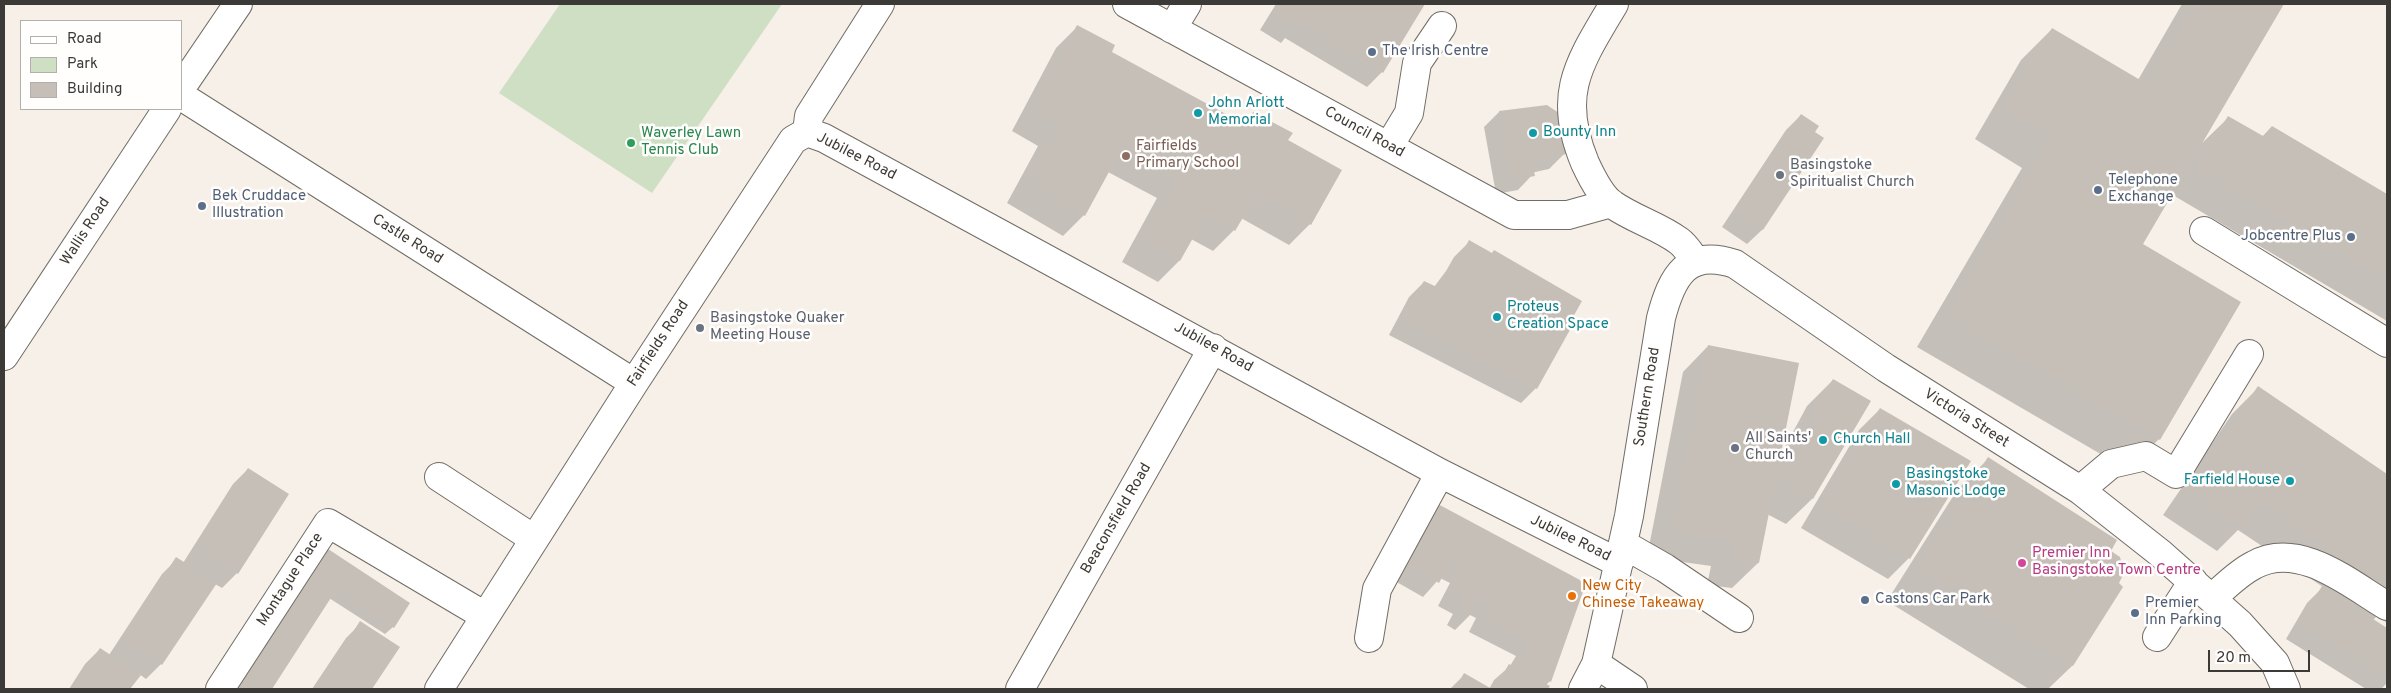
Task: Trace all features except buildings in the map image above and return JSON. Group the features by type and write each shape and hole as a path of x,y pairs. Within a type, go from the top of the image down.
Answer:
{"street":[{"path":"182,87 238,4"},
{"path":"807,132 809,116 880,4"},
{"name":"Council Road","path":"1127,4 1514,215 1568,215 1611,203"},
{"path":"1172,28 1187,4"},
{"path":"1614,4 1585,52 1570,101 1574,132 1590,175 1611,203 1680,242 1696,261"},
{"path":"1389,146 1409,113 1417,63 1442,26"},
{"name":"Castle Road","path":"182,97 634,383"},
{"name":"Wallis Road","path":"4,356 166,110"},
{"name":"Jubilee Road","path":"807,132 824,138 1214,348 1440,473 1621,554"},
{"name":"Fairfields Road","path":"440,689 634,383 793,140 807,132"},
{"path":"2204,232 2387,343"},
{"name":"Victoria Street","path":"1696,261 1713,258 1735,264 1886,368 2080,490 2160,553 2261,645 2274,663 2286,689"},
{"name":"Southern Road","path":"1583,689 1596,664 1621,554 1661,318 1667,296 1677,277 1686,267 1696,261"},
{"name":"Beaconsfield Road","path":"1020,689 1214,348"},
{"path":"2080,490 2111,464 2146,456 2176,474 2249,354"},
{"path":"1369,638 1378,589 1440,473"},
{"path":"439,477 534,539"},
{"name":"Montague Place","path":"220,689 328,523 485,616"},
{"path":"1621,554 1665,568 1739,618"},
{"path":"2157,637 2202,590 2255,564 2287,557 2303,560 2326,570 2387,606"},
{"path":"1596,664 1633,689"}],"green space":[{"name":"Waverley Lawn Tennis Club","path":"560,4 782,4 652,193 499,93"}],"place":[{"name":"The Irish Centre","path":"1372,52"},
{"name":"John Arlott Memorial","path":"1198,113"},
{"name":"Bounty Inn","path":"1533,133"},
{"name":"Waverley Lawn Tennis Club","path":"631,143"},
{"name":"Fairfields Primary School","path":"1126,156"},
{"name":"Basingstoke Spiritualist Church","path":"1780,175"},
{"name":"Telephone Exchange","path":"2098,190"},
{"name":"Bek Cruddace Illustration","path":"202,206"},
{"name":"Jobcentre Plus","path":"2351,237"},
{"name":"Proteus Creation Space","path":"1497,317"},
{"name":"Basingstoke Quaker Meeting House","path":"700,328"},
{"name":"Church Hall","path":"1823,440"},
{"name":"All Saints' Church","path":"1735,448"},
{"name":"Farfield House","path":"2290,481"},
{"name":"Basingstoke Masonic Lodge","path":"1896,484"},
{"name":"Premier Inn Basingstoke Town Centre","path":"2022,563"},
{"name":"New City Chinese Takeaway","path":"1572,596"},
{"name":"Castons Car Park","path":"1865,600"},
{"name":"Premier Inn Parking","path":"2135,613"}]}
